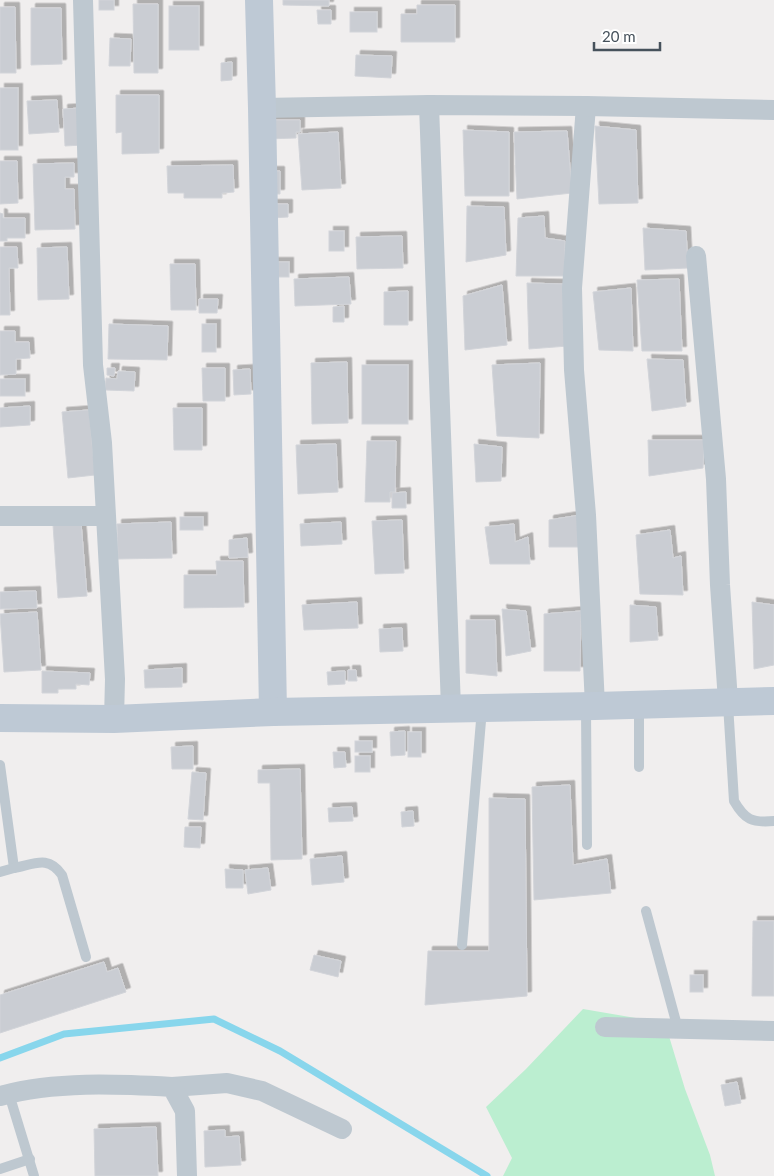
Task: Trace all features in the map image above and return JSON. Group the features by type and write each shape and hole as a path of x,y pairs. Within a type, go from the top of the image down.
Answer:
{"street":[{"path":"84,0 93,365 102,442 115,679 114,719"},
{"path":"259,0 273,712"},
{"path":"262,108 429,105 774,110"},
{"path":"429,105 451,708"},
{"path":"586,106 572,288 574,370 586,515 590,706"},
{"path":"696,256 716,479 720,585 728,702"},
{"path":"0,516 106,516"},
{"path":"0,718 114,719 273,712 774,701"},
{"path":"605,1026 774,1030"},
{"path":"5,1095 56,1087 125,1085 172,1087 227,1083 262,1091 342,1128"},
{"path":"172,1087 185,1112 187,1176"}],"lane":[{"path":"728,702 734,801 741,812 750,820 774,822"},
{"path":"639,705 640,767"},
{"path":"587,845 590,706"},
{"path":"462,945 482,708"},
{"path":"0,765 14,868"},
{"path":"0,872 44,861 56,866 62,874 86,957"},
{"path":"646,911 678,1029"},
{"path":"5,1095 30,1159 34,1176"},
{"path":"0,1169 30,1159"}],"green space":[{"path":"583,1009 665,1023 685,1089 710,1155 715,1176 503,1176 512,1158 486,1107 526,1069"}],"building":[{"path":"99,0 114,0 114,10 99,10"},
{"path":"283,0 329,0 329,6 283,5"},
{"path":"133,4 158,4 158,73 134,73"},
{"path":"417,5 455,5 455,42 401,42 401,14 417,14"},
{"path":"169,6 199,6 199,50 169,50"},
{"path":"0,7 15,7 16,73 0,73"},
{"path":"31,8 61,8 62,64 31,65"},
{"path":"317,10 331,10 331,24 318,24"},
{"path":"350,12 377,12 377,32 350,32"},
{"path":"110,38 131,39 130,66 109,66"},
{"path":"356,55 392,56 391,78 355,76"},
{"path":"232,62 232,80 221,81 221,63"},
{"path":"0,88 18,88 18,150 0,150"},
{"path":"116,95 159,95 159,153 122,154 122,132 116,133"},
{"path":"57,100 59,132 29,134 27,101"},
{"path":"82,108 84,145 65,146 63,109"},
{"path":"267,120 300,120 300,132 296,132 296,138 267,139"},
{"path":"595,126 636,130 638,203 599,204"},
{"path":"463,130 509,132 509,196 465,196"},
{"path":"567,131 572,193 517,199 514,132"},
{"path":"338,132 341,188 302,190 298,134"},
{"path":"0,161 17,161 18,203 0,204"},
{"path":"74,163 74,177 65,177 65,189 74,189 75,229 35,230 33,164"},
{"path":"233,165 234,192 222,193 222,198 184,198 184,193 168,193 167,166"},
{"path":"269,171 280,171 280,194 268,194"},
{"path":"271,204 288,204 288,217 272,218"},
{"path":"467,206 504,207 506,255 466,262"},
{"path":"0,213 3,214 3,218 25,218 25,238 7,238 7,241 0,241"},
{"path":"544,216 545,238 565,241 564,276 516,276 518,218"},
{"path":"643,228 686,231 688,268 645,270"},
{"path":"329,231 344,231 344,251 329,251"},
{"path":"402,236 403,268 357,269 356,237"},
{"path":"0,247 17,247 18,268 9,268 10,315 0,315"},
{"path":"67,247 69,299 38,300 37,248"},
{"path":"273,262 289,262 289,277 273,277"},
{"path":"170,264 195,264 196,310 171,310"},
{"path":"349,277 351,304 295,306 294,279"},
{"path":"679,279 682,351 642,351 637,280"},
{"path":"527,283 563,284 568,346 529,349"},
{"path":"502,285 507,345 465,350 463,296"},
{"path":"631,288 633,351 599,350 593,292"},
{"path":"408,291 408,325 384,325 384,292"},
{"path":"199,299 218,299 217,313 199,313"},
{"path":"344,306 344,322 333,322 333,307"},
{"path":"109,324 168,326 167,360 108,359"},
{"path":"202,324 216,324 216,352 202,352"},
{"path":"0,331 15,331 15,342 29,342 30,358 16,359 16,374 0,375"},
{"path":"647,359 683,360 686,406 652,411"},
{"path":"347,362 348,423 312,424 311,363"},
{"path":"540,363 539,438 497,436 492,365"},
{"path":"362,365 408,365 408,424 362,424"},
{"path":"107,368 115,368 114,376 107,375"},
{"path":"202,368 225,368 225,401 203,401"},
{"path":"250,369 251,394 234,395 233,370"},
{"path":"118,371 135,372 134,391 105,390 106,378 117,379"},
{"path":"0,379 25,379 25,396 0,396"},
{"path":"30,406 30,425 0,427 0,408"},
{"path":"173,408 202,408 202,450 174,450"},
{"path":"89,410 95,475 68,478 62,412"},
{"path":"648,440 704,440 703,468 649,476"},
{"path":"367,441 396,441 395,492 390,492 390,502 365,502"},
{"path":"336,444 338,492 298,494 296,445"},
{"path":"474,444 502,447 501,481 476,482"},
{"path":"406,492 406,508 392,508 392,493"},
{"path":"580,515 581,547 549,547 549,520"},
{"path":"180,517 203,517 203,530 180,530"},
{"path":"402,520 404,573 375,574 372,521"},
{"path":"171,522 172,558 118,559 117,524"},
{"path":"341,522 342,544 301,546 300,524"},
{"path":"81,523 87,596 58,598 53,525"},
{"path":"514,524 515,542 528,537 530,564 490,564 485,527"},
{"path":"670,530 673,558 681,556 683,595 640,594 636,535"},
{"path":"247,538 248,557 229,558 229,540"},
{"path":"216,561 243,561 244,607 184,608 184,575 217,575"},
{"path":"36,591 37,608 0,609 0,592"},
{"path":"357,602 358,628 304,630 302,605"},
{"path":"752,602 774,605 774,665 754,669"},
{"path":"630,605 656,607 658,640 630,642"},
{"path":"502,609 526,611 531,651 506,656"},
{"path":"581,611 580,671 544,671 544,614"},
{"path":"37,612 41,670 4,672 0,614"},
{"path":"466,620 495,620 497,676 466,673"},
{"path":"402,628 403,651 380,652 379,629"},
{"path":"182,668 182,687 145,688 144,670"},
{"path":"348,670 356,670 357,681 348,681"},
{"path":"42,671 90,673 89,685 76,684 76,689 58,689 58,693 42,693"},
{"path":"345,671 345,684 328,685 327,672"},
{"path":"405,731 405,755 391,756 390,732"},
{"path":"408,732 421,732 421,757 408,757"},
{"path":"355,741 372,741 372,752 355,752"},
{"path":"193,746 193,769 172,769 171,747"},
{"path":"333,752 345,752 346,767 334,768"},
{"path":"355,756 370,756 370,772 355,772"},
{"path":"300,769 302,859 271,860 270,783 258,783 258,770"},
{"path":"192,772 206,773 203,820 188,819"},
{"path":"570,785 573,865 607,859 611,893 534,900 532,787"},
{"path":"489,798 525,799 527,996 425,1005 428,951 489,951"},
{"path":"352,807 353,821 329,822 328,808"},
{"path":"413,811 414,826 402,827 401,812"},
{"path":"185,827 201,827 200,848 184,847"},
{"path":"342,856 344,882 312,885 310,859"},
{"path":"268,868 271,890 248,894 245,870"},
{"path":"225,869 243,870 243,888 226,888"},
{"path":"753,921 774,921 774,996 752,996"},
{"path":"314,955 341,961 338,977 310,970"},
{"path":"104,962 107,972 118,968 126,992 0,1033 0,995"},
{"path":"690,975 703,975 703,992 690,992"},
{"path":"737,1082 741,1103 725,1106 721,1085"},
{"path":"156,1127 158,1176 95,1176 94,1129"},
{"path":"225,1130 225,1137 239,1136 241,1165 205,1167 204,1131"}],"waterway":[{"path":"0,1058 64,1034 214,1019 280,1051 487,1176"}]}
